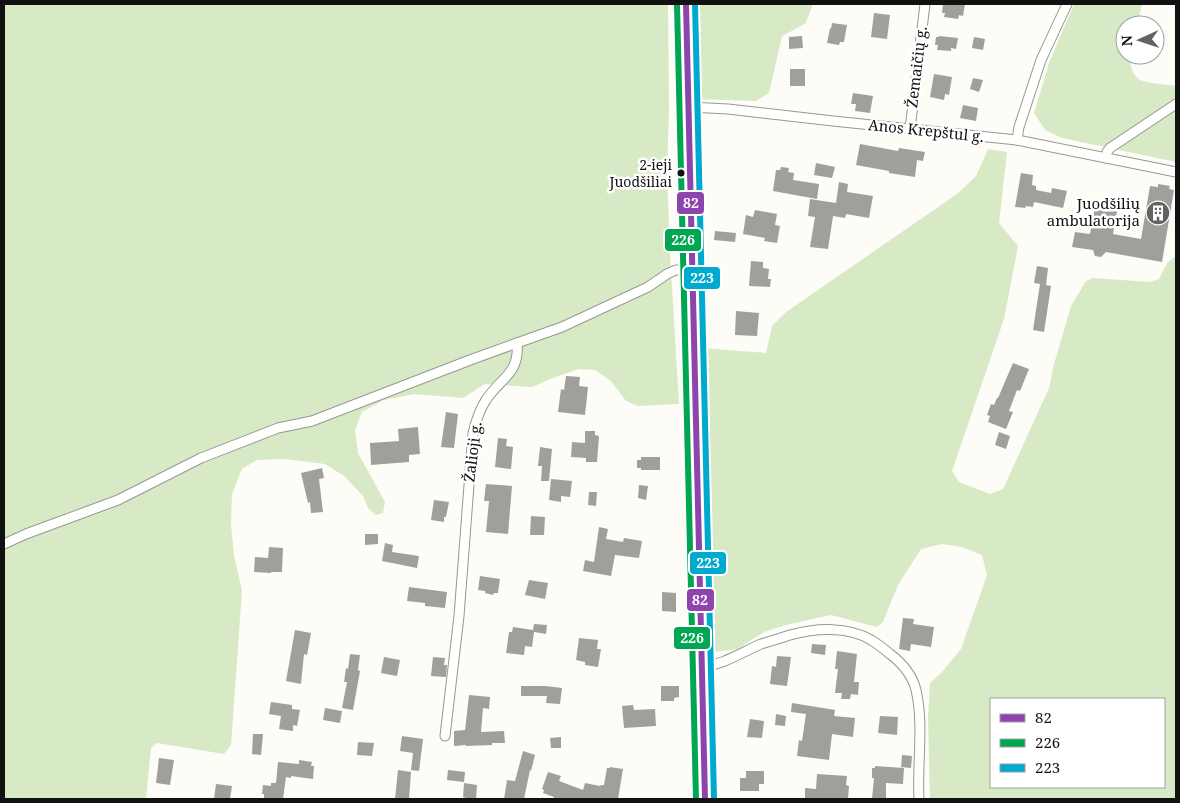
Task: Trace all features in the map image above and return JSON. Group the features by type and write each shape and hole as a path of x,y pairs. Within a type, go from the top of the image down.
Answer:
{"main road":[{"path":"686,4 705,799"}],"street":[{"name":"Žemaičių g.","path":"910,129 925,4"},
{"path":"1017,140 1041,60 1067,4"},
{"path":"1106,158 1110,148 1176,104"},
{"name":"Anos Krepštul g.","path":"689,107 728,109 1017,140 1176,172"},
{"path":"4,544 118,500 201,458 278,428 312,421 562,327 648,287 676,270 693,270"},
{"name":"Žalioji g.","path":"446,736 459,616 473,433 477,416 487,398 510,373 516,361 517,343"},
{"path":"702,667 722,664 762,644 792,634 810,631 827,629 845,630 870,639 899,661 909,673 916,688 919,710 919,799"}],"green space":[{"path":"4,4 668,4 669,108 667,173 679,404 638,406 626,401 611,381 595,370 579,369 532,387 485,384 463,398 414,394 384,400 362,412 355,430 358,453 385,502 383,513 376,515 368,508 363,496 344,476 325,464 285,459 257,460 242,469 232,494 231,524 234,556 242,590 231,745 224,754 157,743 151,748 146,799 4,799"},
{"path":"694,4 813,4 805,24 782,36 769,93 756,101 695,99"},
{"path":"1074,4 1142,4 1139,15 1115,15 1115,65 1131,65 1135,75 1140,80 1176,86 1176,162 1062,138 1045,130 1034,113 1049,63"},
{"path":"988,149 1007,152 999,223 1018,246 1004,319 952,471 959,482 990,494 1003,489 1049,388 1071,306 1086,281 1093,278 1150,282 1159,279 1167,263 1176,256 1176,799 930,799 928,717 930,683 961,649 987,575 982,555 962,547 942,544 921,549 898,585 883,622 877,627 831,615 764,632 737,649 715,652 702,348 766,353 772,326 786,312 957,194 976,176"}],"building":[{"path":"943,4 965,4 963,16 959,15 958,19 944,17 945,13 942,13"},
{"path":"874,13 890,15 887,39 871,37"},
{"path":"832,23 847,25 844,42 840,42 839,45 827,43"},
{"path":"802,36 803,48 789,49 789,37"},
{"path":"936,37 958,38 956,49 951,48 951,51 937,50 938,45 935,45"},
{"path":"974,37 985,39 983,50 972,48"},
{"path":"790,69 805,69 805,86 790,86"},
{"path":"934,74 952,77 949,95 945,94 944,100 930,97"},
{"path":"973,78 983,80 979,92 970,89"},
{"path":"853,93 873,96 870,113 855,111 856,104 851,104"},
{"path":"963,105 978,108 976,121 960,118"},
{"path":"860,144 898,151 899,148 925,152 923,161 917,160 915,177 856,165"},
{"path":"816,163 835,167 832,178 814,175"},
{"path":"781,167 789,168 788,172 794,173 793,180 819,184 817,199 773,191 776,170 780,170"},
{"path":"1021,173 1033,175 1032,185 1036,186 1036,190 1051,193 1052,188 1067,191 1063,208 1034,202 1033,207 1015,207"},
{"path":"839,182 848,184 847,192 873,196 869,218 846,214 845,218 833,216 828,249 810,247 815,217 808,216 810,199 836,203"},
{"name":"Juodšilių ambulatorija","path":"1158,184 1170,186 1169,189 1174,190 1162,262 1106,252 1101,257 1095,256 1093,250 1072,247 1075,232 1090,234 1096,202 1118,206 1113,234 1141,239 1150,186 1158,187"},
{"path":"755,210 777,214 775,225 780,226 777,243 764,241 765,238 743,234 746,215 753,217"},
{"path":"715,231 736,233 735,242 714,240"},
{"path":"751,261 763,262 763,268 769,269 768,279 771,279 770,287 749,286"},
{"path":"1037,266 1048,268 1046,285 1051,286 1044,332 1033,330 1040,284 1034,283"},
{"path":"736,311 759,313 757,336 735,335"},
{"path":"1013,363 1029,369 1020,391 1017,390 1009,411 1013,412 1006,429 988,422 990,416 987,415 991,404 994,405 998,398"},
{"path":"566,376 580,377 579,386 588,387 585,415 558,412 561,389 564,390"},
{"path":"446,412 458,414 454,448 441,447"},
{"path":"418,427 420,454 409,455 409,462 371,465 370,443 399,441 398,429"},
{"path":"585,431 595,431 595,435 599,436 597,462 586,462 586,458 571,457 572,442 585,443"},
{"path":"999,432 1010,436 1006,449 995,445"},
{"path":"498,438 507,439 506,446 513,447 511,469 495,467"},
{"path":"540,447 552,449 549,481 541,481 542,466 538,466"},
{"path":"641,457 660,457 660,470 641,470 641,468 637,468 637,460 641,460"},
{"path":"322,468 324,478 319,479 323,512 311,513 310,502 308,503 301,473"},
{"path":"551,479 572,481 570,497 561,496 561,502 549,500"},
{"path":"486,484 512,486 508,534 486,532 489,501 484,501"},
{"path":"639,485 648,486 646,500 638,498"},
{"path":"589,492 597,492 596,506 588,505"},
{"path":"434,500 449,502 444,522 431,520"},
{"path":"531,516 545,517 544,535 530,535"},
{"path":"599,527 608,529 606,539 623,542 624,538 642,541 639,558 615,555 611,576 583,571 585,560 594,562"},
{"path":"365,534 378,534 378,544 365,545"},
{"path":"385,543 393,545 392,552 419,556 417,568 382,561"},
{"path":"269,547 283,548 282,572 254,572 255,557 268,558"},
{"path":"480,576 500,579 498,593 493,595 478,590"},
{"path":"529,580 548,583 545,599 525,595"},
{"path":"409,587 447,592 445,608 425,606 425,603 407,601"},
{"path":"662,592 676,593 676,612 662,611"},
{"path":"903,618 914,619 913,624 934,627 931,647 911,644 910,651 899,649"},
{"path":"534,624 547,625 546,634 534,632 532,647 525,646 524,655 506,653 509,632 512,632 513,627 533,630"},
{"path":"295,630 311,633 307,655 304,654 301,684 286,681"},
{"path":"579,638 598,640 597,649 601,649 598,667 585,665 585,662 576,660"},
{"path":"812,644 826,645 825,655 811,653"},
{"path":"837,651 857,654 854,682 859,682 858,695 851,694 850,699 841,699 842,693 835,693 838,669 835,669"},
{"path":"350,654 360,655 358,670 360,671 353,710 342,708 347,682 344,682 346,668 348,669"},
{"path":"777,656 791,657 787,686 770,684 772,666 776,667"},
{"path":"384,657 400,660 397,676 381,673"},
{"path":"433,657 445,658 444,665 447,665 446,677 431,676"},
{"path":"521,686 562,688 560,704 546,703 547,696 521,696"},
{"path":"661,686 679,686 679,697 674,698 674,701 661,701"},
{"path":"469,695 490,697 489,709 483,708 481,732 504,731 505,743 454,746 454,731 465,730"},
{"path":"271,702 292,705 292,709 300,710 297,726 293,725 293,731 279,729 281,716 269,714"},
{"path":"792,703 835,710 834,716 855,718 853,737 832,734 829,760 797,756 799,740 802,741 806,714 791,712"},
{"path":"633,705 634,710 655,709 656,726 624,728 622,706"},
{"path":"325,708 342,711 340,723 323,720"},
{"path":"776,714 786,716 785,726 775,725"},
{"path":"880,716 898,717 897,735 878,733"},
{"path":"750,719 764,721 762,738 747,737"},
{"path":"253,734 263,734 261,755 252,754"},
{"path":"402,736 423,739 419,771 411,770 413,753 400,751"},
{"path":"561,737 561,748 551,748 550,738"},
{"path":"358,742 374,743 372,756 357,755"},
{"path":"523,751 535,755 524,799 504,799 507,780 515,781"},
{"path":"902,755 912,756 911,768 901,767"},
{"path":"159,758 174,760 170,785 156,783"},
{"path":"299,760 312,762 311,766 314,766 313,779 286,777 283,799 264,799 264,794 262,794 263,785 271,786 271,783 276,783 278,762 299,764"},
{"path":"875,766 904,768 903,784 886,783 886,799 872,799 874,778 872,778 872,768 875,768"},
{"path":"607,768 623,769 618,799 553,799 554,797 543,793 544,790 542,789 548,772 561,776 559,781 583,790 585,783 604,785"},
{"path":"398,770 411,772 409,799 395,799"},
{"path":"448,770 465,772 464,782 447,780"},
{"path":"746,771 764,771 764,784 759,784 759,791 740,791 740,778 746,778"},
{"path":"817,774 847,776 846,785 849,786 848,799 805,799 805,788 816,789"},
{"path":"464,783 477,785 476,799 465,799 463,797"},
{"path":"216,784 232,786 230,799 214,799"}],"transit line":[{"name":"226","path":"677,4 696,799"},
{"name":"82","path":"686,4 705,799"},
{"name":"223","path":"695,4 714,799"}],"place":[{"name":"2-ieji Juodšiliai","path":"681,173"},
{"name":"Juodšilių ambulatorija","path":"1158,213"}]}
